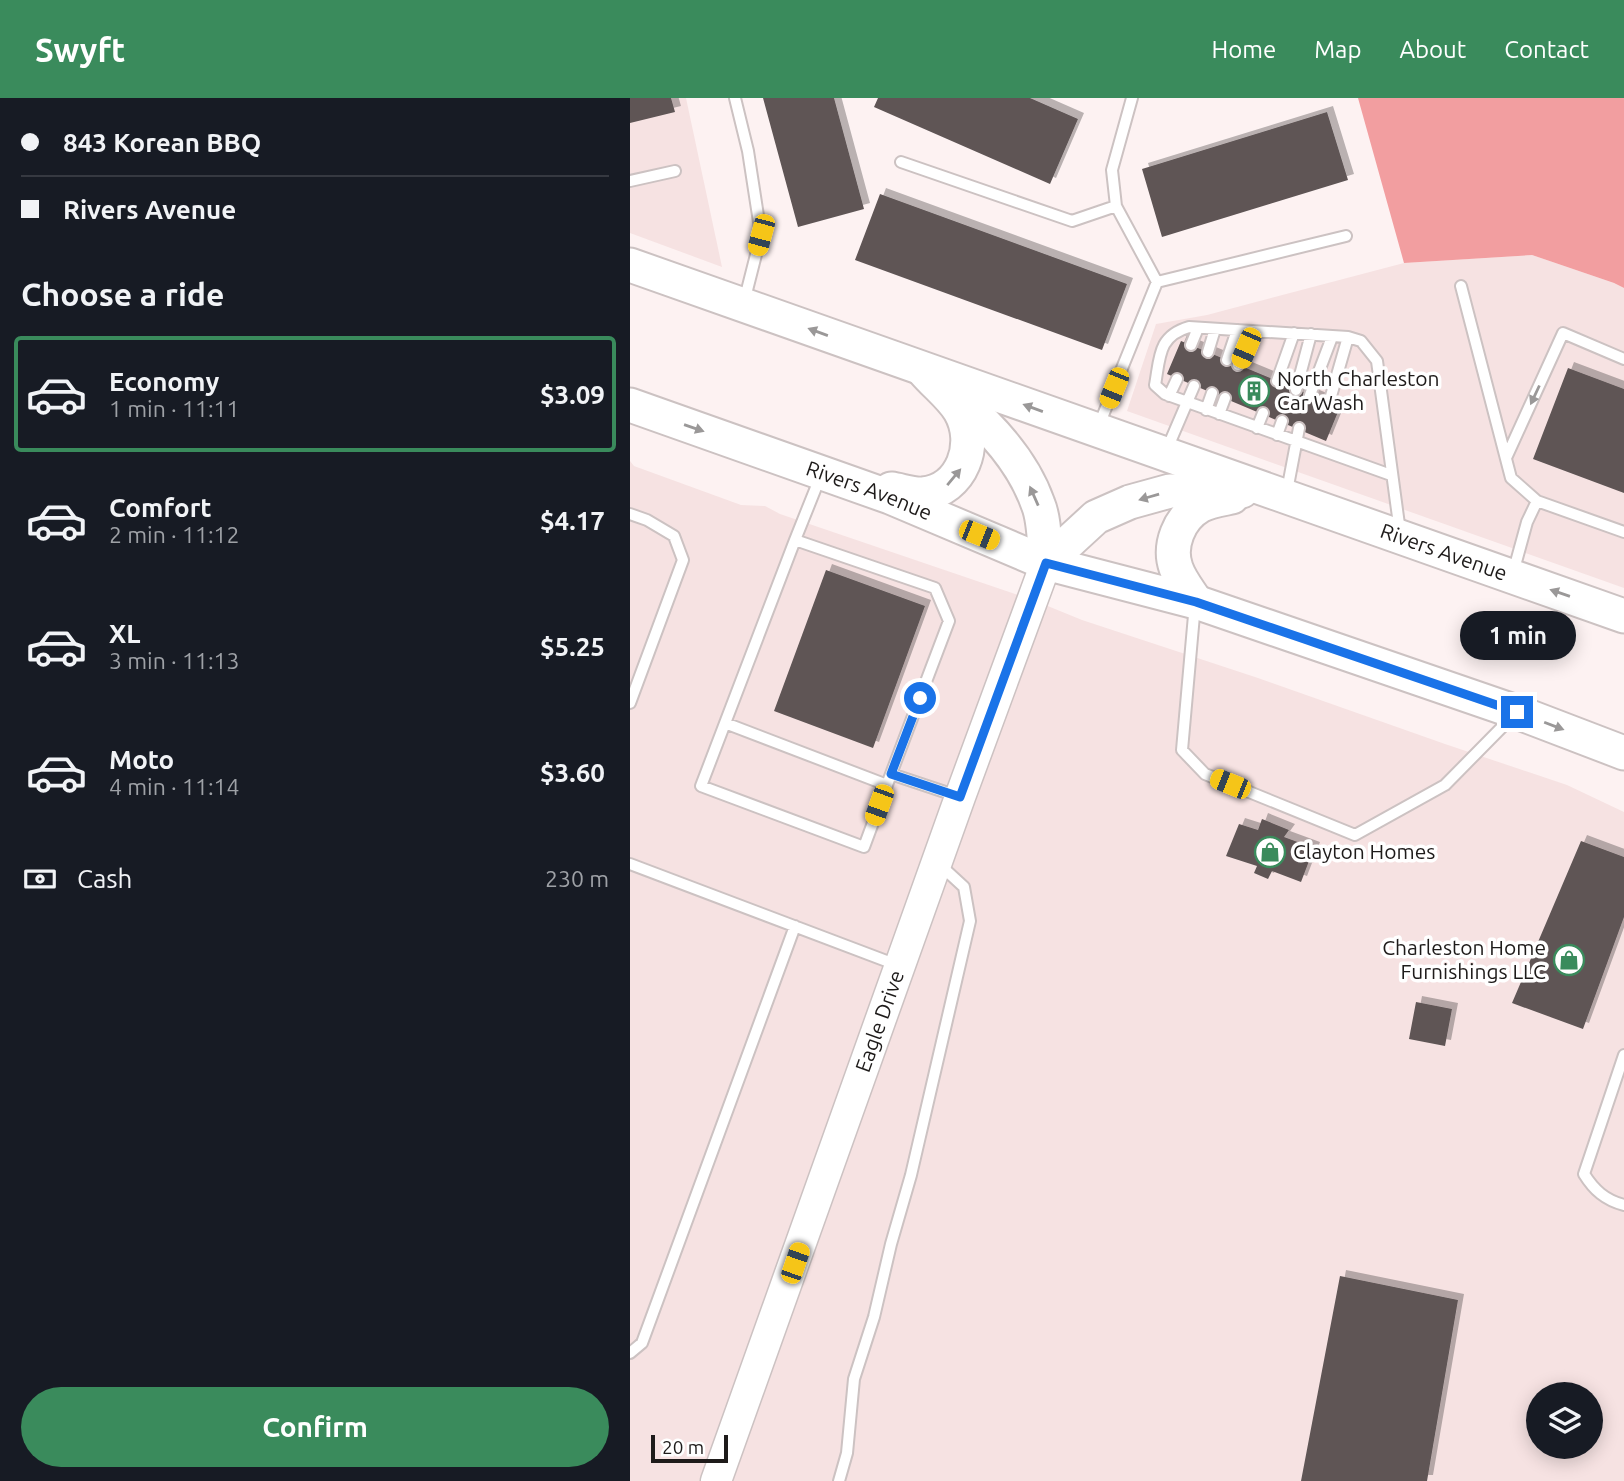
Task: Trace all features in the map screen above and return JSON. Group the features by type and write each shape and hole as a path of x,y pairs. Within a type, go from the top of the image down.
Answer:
{"main road":[{"name":"Rivers Avenue","path":"630,265 1624,616"},
{"path":"833,477 922,494 944,487 957,475 967,457 970,439 960,412 921,368"},
{"path":"921,368 979,416 1024,473 1039,506 1046,563"},
{"name":"Rivers Avenue","path":"630,405 890,497 1046,563 1196,602 1517,712 1624,753"},
{"path":"1046,563 1096,517 1130,502 1170,491 1276,494"},
{"path":"1196,602 1175,568 1174,537 1184,521 1200,506 1276,494"}],"street":[{"name":"Eagle Drive","path":"716,1481 1046,563"}],"lane":[{"path":"735,98 748,151 761,235 743,305"},
{"path":"1132,98 1112,170 1116,206 1157,282"},
{"path":"901,162 1072,221 1116,206"},
{"path":"630,181 676,171"},
{"path":"1157,282 1346,236"},
{"path":"1097,431 1157,282"},
{"path":"1461,286 1511,478 1536,501 1624,532"},
{"path":"1391,475 1169,396 1154,385 1162,346 1174,331 1189,327 1348,337 1361,341 1377,361 1401,538"},
{"path":"1191,345 1198,328"},
{"path":"1208,352 1215,329"},
{"path":"1227,360 1237,330"},
{"path":"1238,365 1253,331"},
{"path":"1277,381 1294,333"},
{"path":"1296,390 1311,334"},
{"path":"1506,458 1563,334 1624,359"},
{"path":"1310,395 1332,337"},
{"path":"1329,403 1348,337"},
{"path":"1169,396 1177,379"},
{"path":"1165,455 1194,386"},
{"path":"1206,410 1212,393"},
{"path":"1219,414 1225,398"},
{"path":"1257,428 1263,413"},
{"path":"1277,435 1282,421"},
{"path":"1276,494 1299,428"},
{"path":"1313,449 1317,437"},
{"path":"795,540 935,588 949,621 864,847 701,786 795,540 833,477"},
{"path":"1513,577 1527,522 1536,501"},
{"path":"630,514 647,520 674,536 683,560 630,702"},
{"path":"1196,602 1182,750 1205,774 1355,835 1445,785 1517,712"},
{"path":"724,723 889,779 960,797"},
{"path":"839,1481 846,1453 854,1378 874,1317 911,1175 970,921 964,887 937,862"},
{"path":"630,864 900,966"},
{"path":"630,1353 642,1343 795,926"},
{"path":"1624,1055 1584,1174 1594,1190 1611,1202 1624,1205"}],"shaded area":[{"path":"630,98 686,98 722,267 630,233"},
{"path":"1358,98 1624,98 1624,288 1532,255 1404,263"},
{"path":"1532,255 1624,288 1624,588 1127,411 1156,324 1207,315 1404,263"},
{"path":"630,461 634,466 741,505 765,506 780,514 1033,600 1082,620 1567,785 1624,812 1624,1481 630,1481"}],"building":[{"path":"630,98 671,98 675,112 630,123"},
{"path":"763,98 834,98 864,209 798,227"},
{"path":"878,98 1030,98 1078,119 1050,184 874,107"},
{"path":"1327,112 1348,180 1162,237 1142,169"},
{"path":"880,194 1127,284 1102,350 855,260"},
{"name":"North Charleston Car Wash","path":"1181,341 1340,407 1326,441 1167,374"},
{"path":"1568,368 1624,389 1624,493 1533,459"},
{"path":"826,570 925,606 873,748 774,711"},
{"name":"Clayton Homes","path":"1262,819 1289,830 1284,837 1314,848 1301,882 1272,871 1268,879 1254,873 1257,866 1226,856 1239,824 1258,830"},
{"name":"Charleston Home Furnishings LLC","path":"1581,841 1624,857 1624,917 1583,1029 1512,1003"},
{"path":"1416,1002 1452,1009 1445,1046 1409,1039"},
{"path":"1340,1276 1458,1300 1427,1481 1301,1481"}],"place":[{"name":"North Charleston Car Wash","path":"1254,391"},
{"name":"Clayton Homes","path":"1270,852"},
{"name":"Charleston Home Furnishings LLC","path":"1569,960"}],"route":[{"path":"920,698 891,774 960,797 1046,563 1196,602 1517,712"}]}
